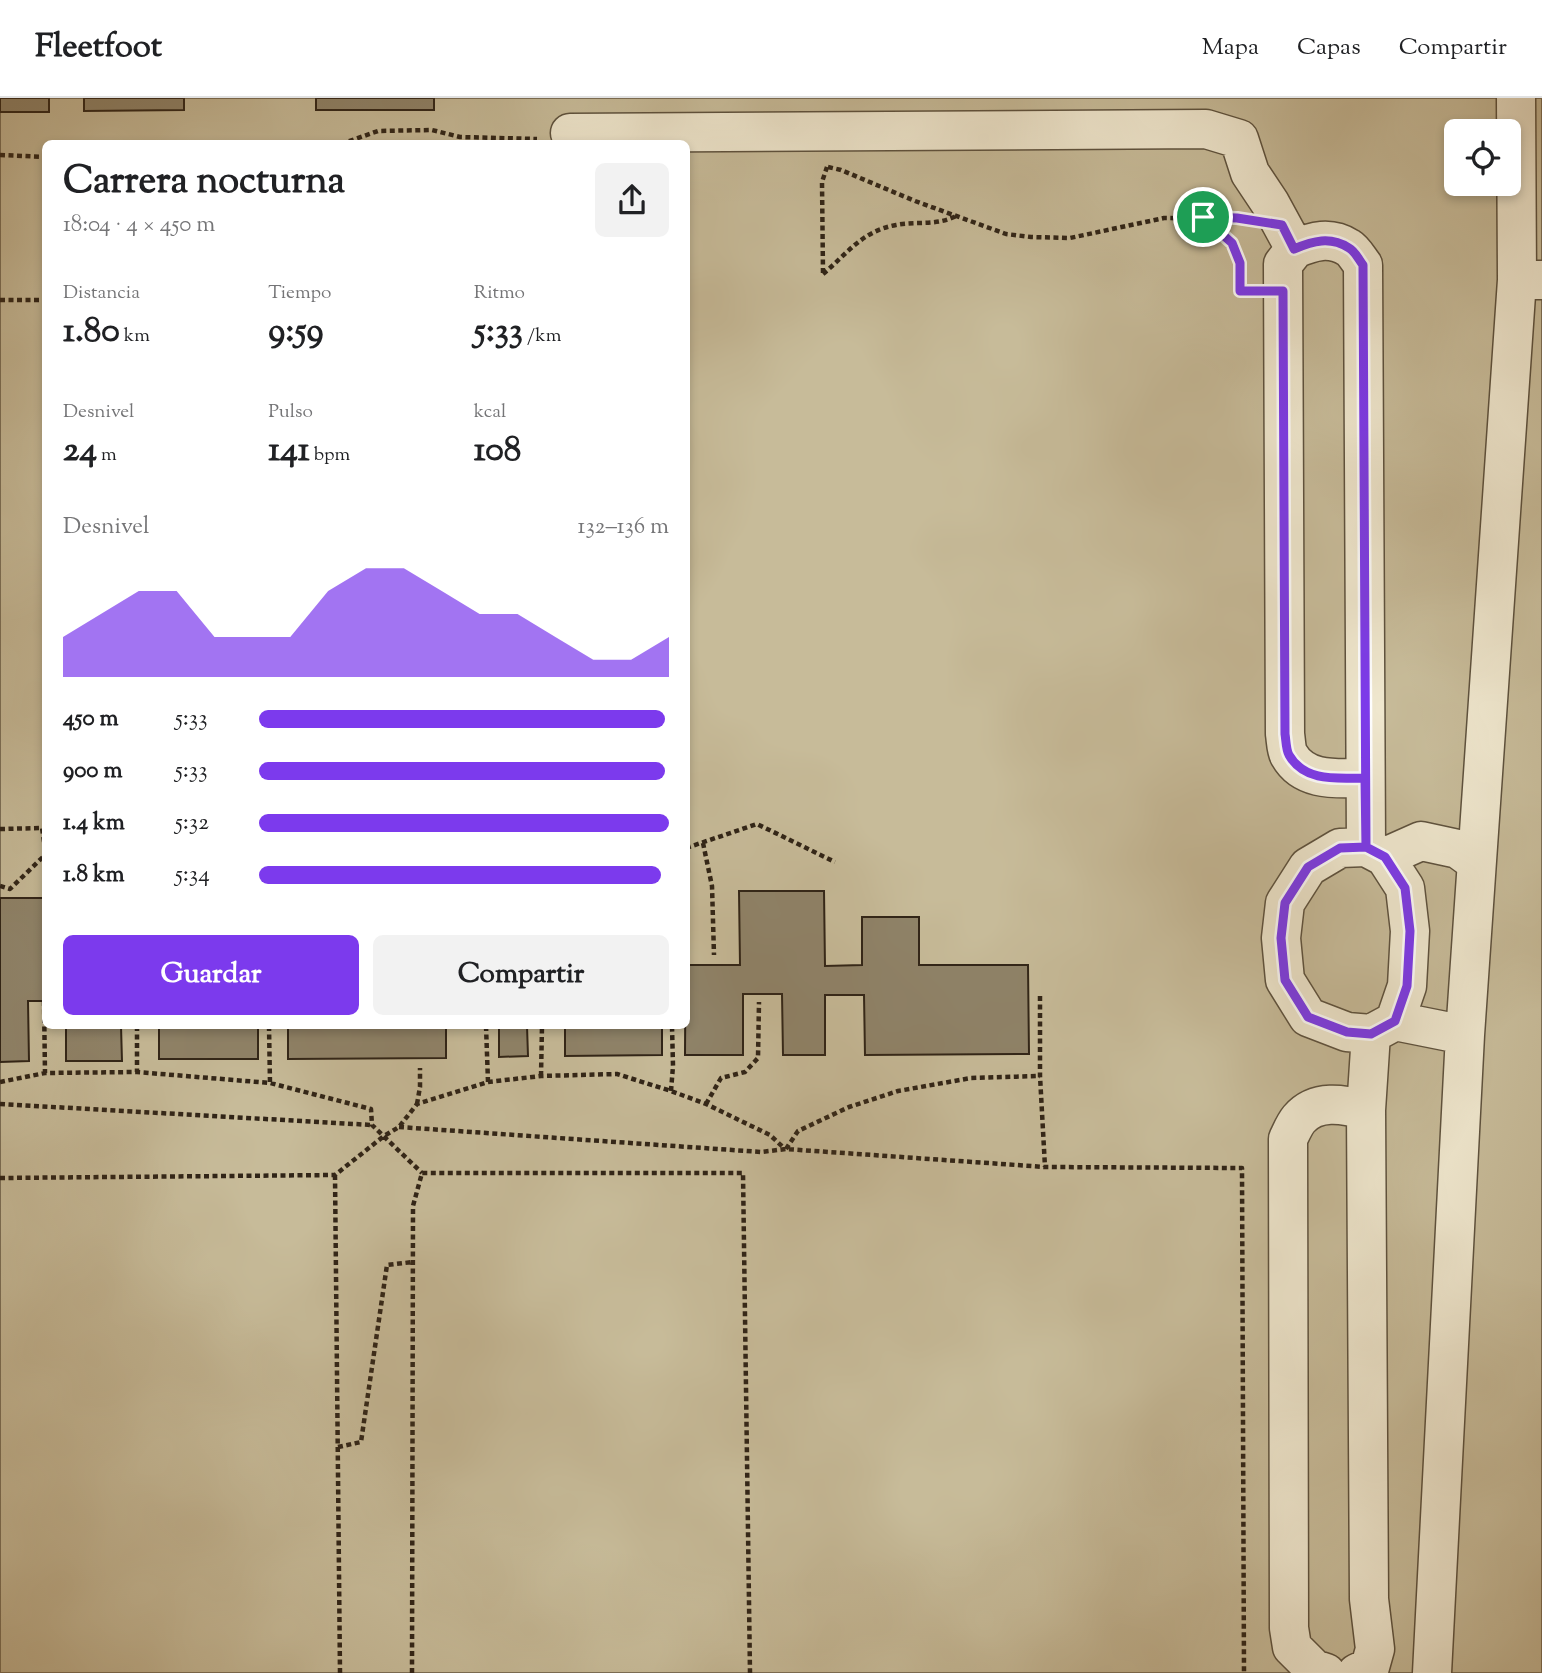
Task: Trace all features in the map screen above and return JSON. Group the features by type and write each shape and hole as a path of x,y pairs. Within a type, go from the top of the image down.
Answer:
{"lane":[{"path":"1288,237 1330,241 1351,248 1363,265 1365,778 1375,852 1405,888 1410,931 1407,986 1383,1027 1366,1110 1369,1600 1366,1661 1432,1666 1476,862 1529,280 1516,98"},
{"path":"570,133 1206,129 1239,139 1250,173 1288,237 1283,264 1283,291 1285,734 1289,755 1303,770 1323,778 1365,778"},
{"path":"1465,1035 1383,1027 1347,1032 1308,1017 1285,980 1281,938 1285,903 1308,867 1340,848 1375,852 1421,841 1458,849 1476,862"},
{"path":"1326,1673 1314,1669 1292,1647 1289,1628 1288,1139 1299,1118 1317,1107 1341,1104 1366,1110"}],"path":[{"path":"352,140 378,131 432,130 460,137 547,139 570,133"},
{"path":"0,155 42,157"},
{"path":"815,164 841,170 915,201 1006,234 1070,238 1164,218 1203,217 1237,218 1288,237"},
{"path":"827,167 822,182 824,274 851,247 873,231 896,225 946,221 957,216"},
{"path":"1203,217 1232,243 1240,263 1240,291 1283,291"},
{"path":"0,300 42,300"},
{"path":"690,847 757,824 835,862"},
{"path":"0,829 42,828"},
{"path":"703,843 712,886 714,955"},
{"path":"0,886 9,889 42,858"},
{"path":"1040,996 1040,1076 1045,1167"},
{"path":"706,1104 720,1079 745,1072 758,1059 760,1002"},
{"path":"44,1029 45,1073"},
{"path":"137,1029 137,1072"},
{"path":"270,1029 270,1083"},
{"path":"486,1029 488,1083"},
{"path":"541,1076 542,1029"},
{"path":"671,1091 672,1029"},
{"path":"0,1178 335,1175 399,1127 416,1104 420,1068"},
{"path":"0,1082 45,1073 137,1072 270,1083 371,1109 372,1125"},
{"path":"416,1104 488,1083 541,1076 617,1074 706,1104 770,1135 786,1149"},
{"path":"786,1149 798,1131 849,1107 898,1091 971,1078 1040,1076"},
{"path":"0,1104 372,1125 422,1173 743,1173 750,1673"},
{"path":"399,1127 761,1152 786,1149 1045,1167 1242,1168 1244,1673"},
{"path":"412,1673 414,1206 422,1173"},
{"path":"335,1175 340,1673"},
{"path":"338,1447 361,1442 387,1265 414,1262"}],"shaded area":[{"path":"0,98 1542,98 1542,1673 0,1673"}],"building":[{"path":"0,98 49,98 49,112 0,112"},
{"path":"84,98 184,98 184,110 84,111"},
{"path":"316,98 434,98 434,110 316,110"},
{"path":"739,891 824,891 825,966 862,965 862,917 919,917 919,965 1028,965 1029,1054 865,1055 864,995 825,995 825,1055 783,1055 782,994 743,994 743,1055 685,1055 685,1029 690,1029 690,965 740,965"},
{"path":"0,898 42,898 42,1001 28,1001 29,1061 0,1062"},
{"path":"66,1029 121,1029 122,1061 66,1061"},
{"path":"159,1029 258,1029 258,1059 159,1059"},
{"path":"288,1029 446,1029 446,1058 288,1059"},
{"path":"499,1029 527,1029 528,1056 499,1057"},
{"path":"565,1029 662,1029 662,1055 565,1056"}],"route":[{"path":"1203,217 1232,243 1240,263 1240,291 1283,291 1285,734 1289,755 1303,770 1323,778 1365,778 1366,847 1385,857 1405,888 1410,931 1407,986 1395,1021 1371,1034 1347,1032 1308,1017 1285,980 1281,938 1285,903 1308,867 1340,848 1366,847 1363,265 1351,248 1330,241 1312,241 1294,249 1282,225 1237,218 1203,217"}]}
